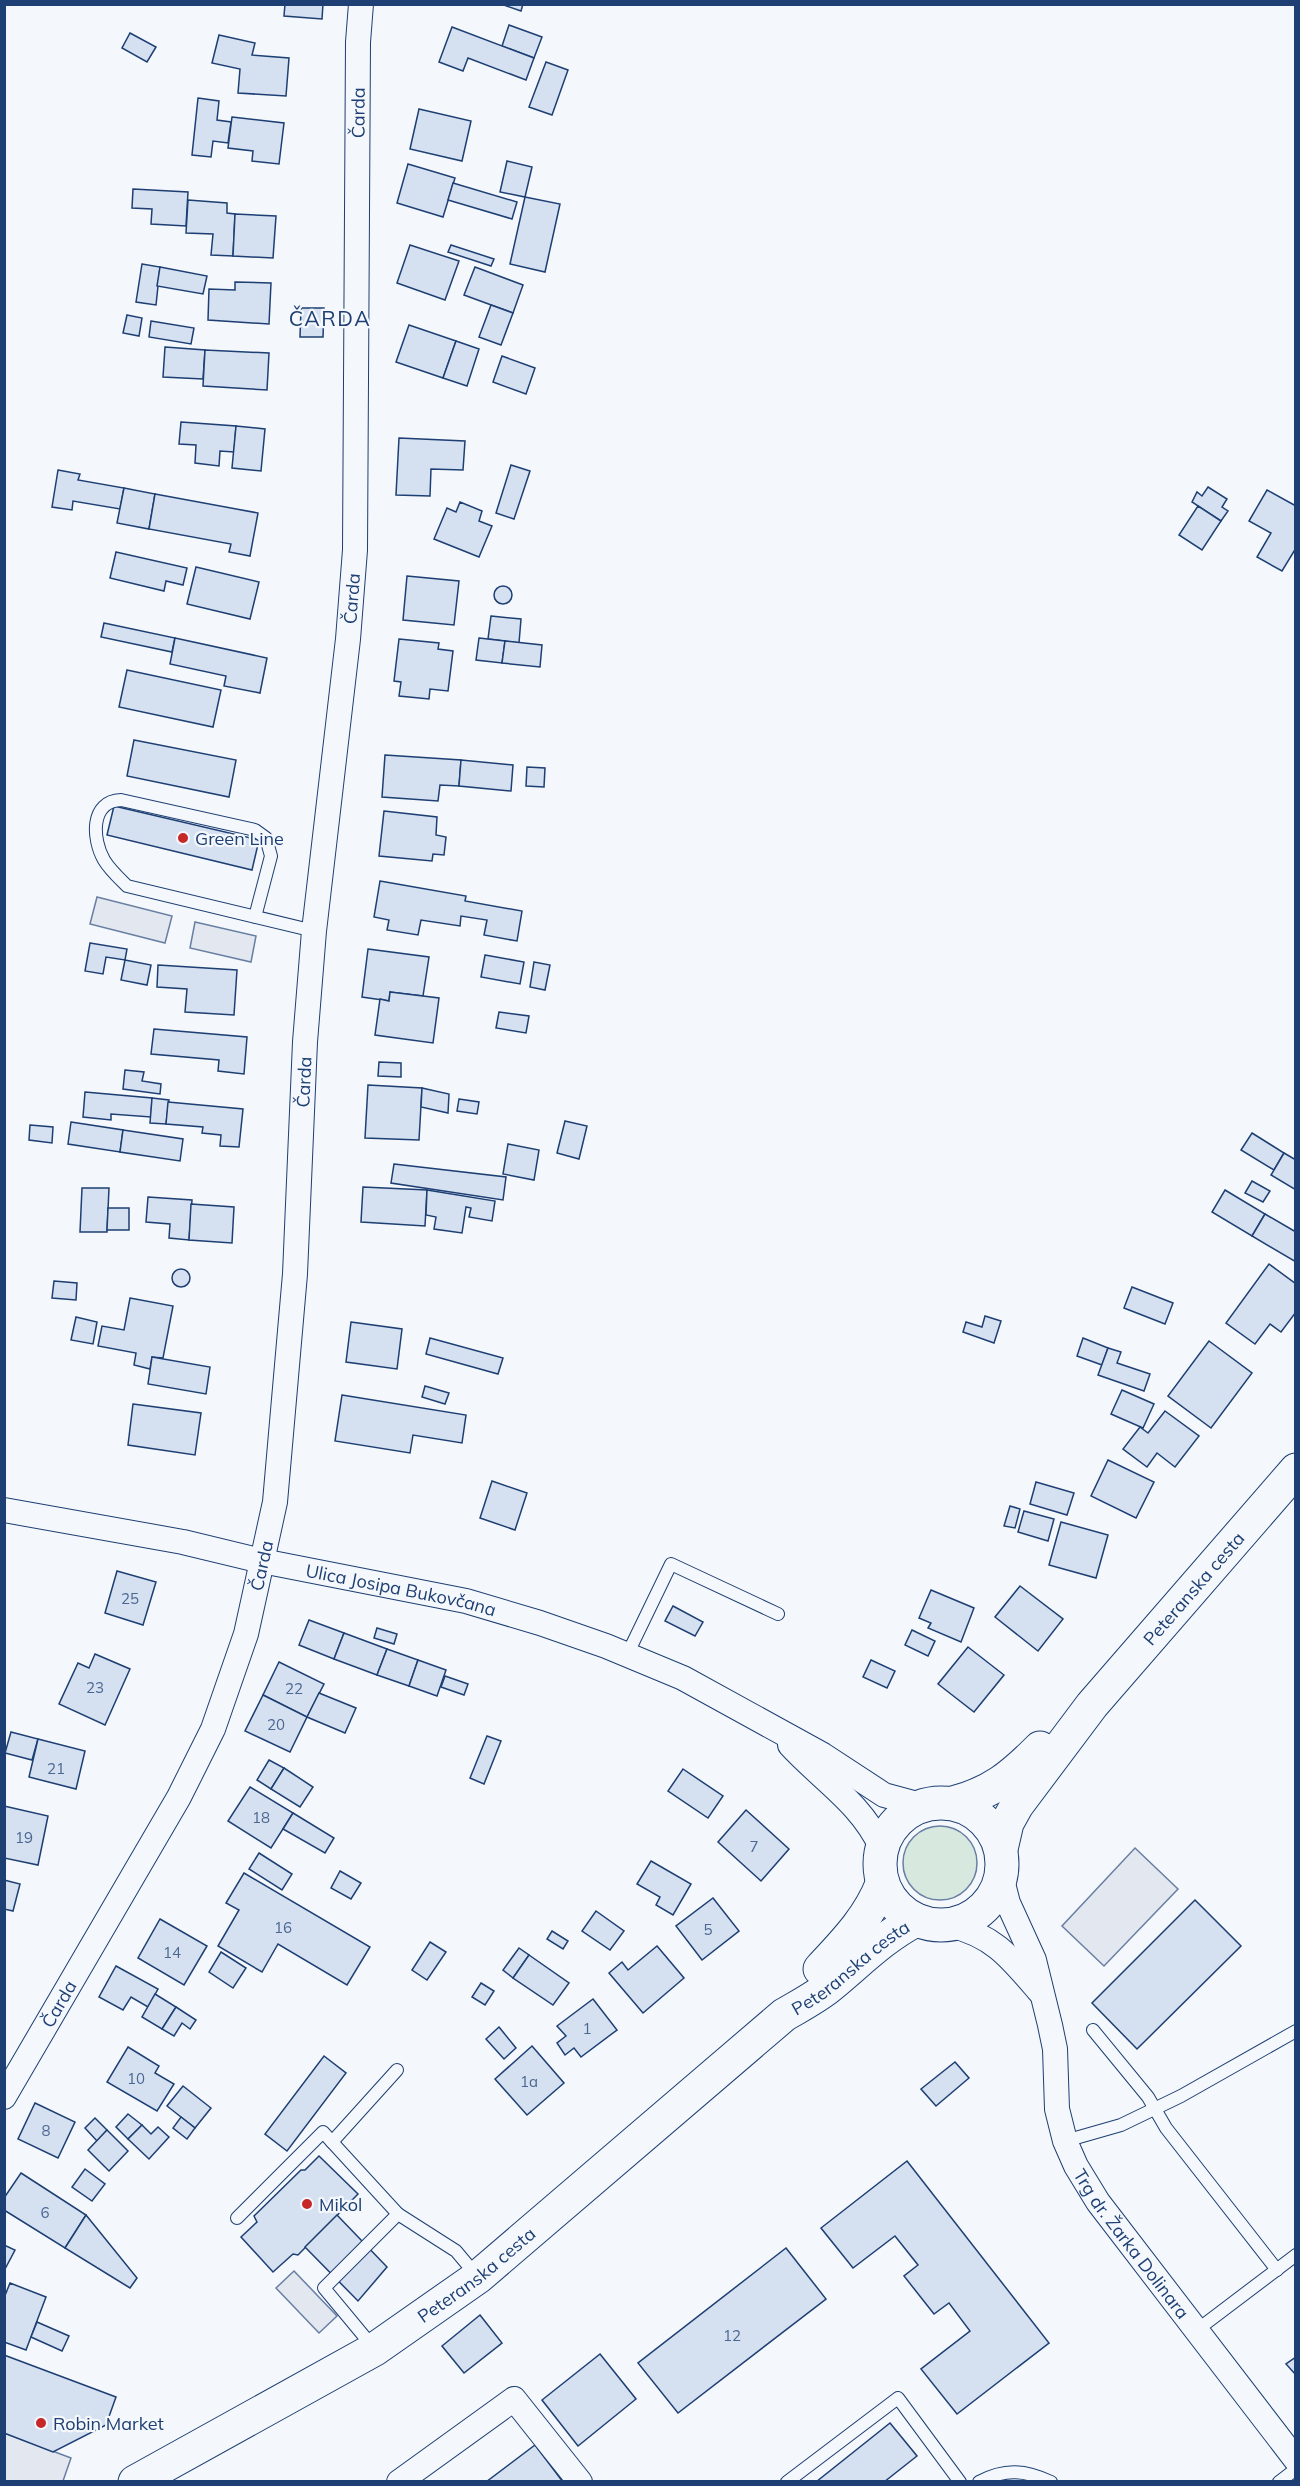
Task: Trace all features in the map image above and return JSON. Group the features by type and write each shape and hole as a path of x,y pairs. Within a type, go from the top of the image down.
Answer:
{"main road":[{"name":"Peteranska cesta","path":"1001,1862 1007,1823 1017,1805 1092,1706 1296,1470"},
{"name":"Peteranska cesta","path":"953,1803 979,1797 1011,1776 1056,1733 1092,1706"},
{"path":"937,1802 953,1803 970,1809 995,1833 1001,1862 995,1894 983,1908 968,1919 950,1925 936,1925 916,1920 892,1901 882,1884 879,1866 881,1846 890,1829 903,1814 921,1805 937,1802"},
{"name":"Peteranska cesta","path":"784,2015 815,1975 850,1936 876,1900 882,1884"},
{"name":"Peteranska cesta","path":"135,2481 375,2349 478,2277 784,2015 829,1986 867,1952 897,1930 916,1920"}],"street":[{"name":"Čarda","path":"4,2097 179,1797 213,1729 246,1634 275,1502 295,1274 305,1042 314,931 348,639 355,549 357,42 361,4"},
{"name":"Ulica Josipa Bukovčana","path":"4,1510 194,1545 262,1561 466,1601 540,1623 683,1678 823,1755 884,1795 921,1805"},
{"name":"Ulica Josipa Bukovčana","path":"778,1732 809,1766 855,1806 871,1824 881,1846"},
{"name":"Trg dr. Žarka Dolinara","path":"1001,1862 1008,1903 1034,1960 1043,1995 1054,2049 1057,2109 1065,2140 1076,2166 1098,2202 1296,2460"},
{"name":"Trg dr. Žarka Dolinara","path":"950,1925 987,1938 1007,1953 1043,1995"},
{"path":"399,2481 514,2399 580,2481"}],"lane":[{"path":"255,918 271,856 267,838 255,830 121,800 106,803 98,814 96,826 99,849 105,861 127,886 255,918 314,931"},
{"path":"627,1655 672,1564 778,1614"},
{"path":"1093,2030 1276,2270"},
{"path":"1065,2140 1121,2125 1155,2109 1296,2031"},
{"path":"332,2142 396,2070"},
{"path":"237,2218 323,2132 398,2214 456,2251 478,2277"},
{"path":"375,2349 324,2288 398,2214"},
{"path":"1197,2330 1296,2255"},
{"path":"787,2481 898,2398 960,2481"},
{"path":"1279,2481 1296,2469"},
{"path":"979,2481 998,2472 1017,2471 1033,2473 1051,2481"}],"shaded area":[{"path":"97,897 172,916 165,943 90,924"},
{"path":"195,922 256,936 251,962 190,948"},
{"path":"933,1826 947,1826 961,1832 971,1842 977,1856 975,1877 961,1894 947,1900 933,1900 919,1894 909,1884 903,1870 903,1856 909,1842 919,1832"},
{"path":"1135,1848 1178,1889 1104,1966 1062,1926"},
{"path":"294,2271 337,2316 319,2333 276,2288"},
{"path":"4,2433 71,2458 63,2481 5,2481"}],"building":[{"path":"285,4 323,4 322,19 284,16"},
{"path":"501,4 523,4 521,11"},
{"path":"509,25 542,37 534,58 502,46"},
{"path":"452,27 534,58 526,80 468,58 463,71 439,62"},
{"path":"130,33 156,47 147,62 122,48"},
{"path":"219,35 255,43 252,55 289,58 286,96 238,93 240,69 212,63"},
{"path":"546,62 568,70 552,115 529,107"},
{"path":"198,98 219,101 217,120 231,122 228,143 213,141 211,157 192,155"},
{"path":"419,109 471,121 462,161 410,149"},
{"path":"232,117 284,123 279,164 252,161 253,151 228,148"},
{"path":"507,161 532,167 525,197 500,192"},
{"path":"408,164 455,178 443,217 397,203"},
{"path":"453,183 517,202 512,219 448,200"},
{"path":"133,189 188,192 186,226 151,224 152,209 132,208"},
{"path":"525,197 560,204 545,272 510,264"},
{"path":"188,200 227,203 227,213 235,214 233,256 211,255 213,234 186,233"},
{"path":"235,214 276,216 273,258 233,256"},
{"path":"410,245 459,261 445,300 397,283"},
{"path":"451,245 494,259 491,266 448,252"},
{"path":"142,264 160,267 156,305 136,302"},
{"path":"160,267 207,276 203,294 157,286"},
{"path":"475,267 523,285 513,313 464,295"},
{"path":"235,282 271,283 269,324 208,320 209,289 235,290"},
{"path":"491,305 513,313 501,345 479,337"},
{"path":"301,308 324,308 323,337 300,337"},
{"path":"127,315 142,318 139,336 123,333"},
{"path":"151,321 194,328 191,344 149,337"},
{"path":"409,325 456,341 443,378 396,362"},
{"path":"456,341 479,349 467,386 443,378"},
{"path":"165,347 205,350 203,379 163,377"},
{"path":"205,350 269,353 267,390 203,386"},
{"path":"502,356 535,368 526,394 493,382"},
{"path":"181,422 236,426 234,452 220,451 219,466 195,463 196,445 179,444"},
{"path":"236,426 265,429 261,471 232,468"},
{"path":"399,438 465,441 463,470 431,469 430,496 396,495"},
{"path":"511,465 530,471 514,519 496,513"},
{"path":"58,470 80,474 78,480 124,488 120,509 73,501 72,510 52,507"},
{"path":"1208,487 1227,499 1222,507 1228,511 1221,521 1192,502 1197,492 1202,496"},
{"path":"124,488 155,494 149,529 117,523"},
{"path":"1267,490 1296,506 1296,548 1282,571 1257,557 1271,533 1249,521"},
{"path":"155,494 258,513 250,556 229,552 231,544 149,529"},
{"path":"460,502 482,511 479,521 492,526 479,557 434,539 447,508 456,512"},
{"path":"1198,506 1221,521 1202,550 1179,535"},
{"path":"116,552 187,568 183,585 166,581 164,591 110,578"},
{"path":"196,567 259,582 250,619 187,604"},
{"path":"407,576 459,581 454,625 403,620"},
{"path":"503,586 509,589 512,595 509,601 503,604 497,601 494,595 497,589"},
{"path":"491,616 521,619 519,643 488,639"},
{"path":"104,623 175,638 172,652 101,637"},
{"path":"175,638 267,658 260,693 224,686 226,676 170,664"},
{"path":"479,638 505,641 502,663 476,660"},
{"path":"399,639 439,643 438,649 453,651 448,691 430,689 429,699 399,696 401,682 394,681"},
{"path":"505,641 542,645 540,667 502,663"},
{"path":"127,670 221,690 213,727 119,707"},
{"path":"134,740 236,760 229,797 127,776"},
{"path":"385,755 461,760 459,786 440,785 438,801 382,797"},
{"path":"461,760 513,765 511,791 459,786"},
{"path":"527,767 545,768 544,787 526,786"},
{"name":"Green Line","path":"114,806 259,840 252,870 107,835"},
{"path":"384,811 437,817 436,835 446,837 444,855 433,854 432,861 379,856"},
{"path":"380,881 466,896 465,901 522,911 517,941 484,935 487,920 461,916 460,926 421,920 418,935 387,930 389,920 374,917"},
{"path":"90,943 127,949 125,960 106,957 103,974 85,971"},
{"path":"368,949 429,957 423,996 390,992 389,1001 362,997"},
{"path":"485,955 524,962 520,984 481,977"},
{"path":"125,960 151,965 147,985 121,980"},
{"path":"534,962 550,965 545,990 530,987"},
{"path":"158,965 237,970 234,1015 185,1012 187,989 157,987"},
{"path":"390,992 439,998 433,1043 375,1035 380,999 389,1001"},
{"path":"499,1012 529,1016 526,1033 496,1028"},
{"path":"154,1029 247,1037 244,1074 218,1071 219,1060 151,1054"},
{"path":"379,1062 401,1063 401,1077 378,1076"},
{"path":"125,1070 144,1072 142,1081 161,1084 160,1094 123,1089"},
{"path":"368,1085 422,1088 419,1140 365,1138"},
{"path":"422,1088 449,1094 448,1113 421,1107"},
{"path":"85,1092 152,1098 151,1117 111,1114 111,1120 83,1117"},
{"path":"152,1098 169,1100 166,1124 150,1123"},
{"path":"459,1099 479,1102 477,1114 457,1111"},
{"path":"168,1102 243,1109 239,1147 220,1146 221,1135 202,1133 203,1127 166,1124"},
{"path":"565,1121 587,1126 579,1159 557,1153"},
{"path":"71,1122 123,1130 120,1152 68,1144"},
{"path":"30,1125 53,1127 52,1143 29,1140"},
{"path":"123,1130 183,1139 180,1161 120,1152"},
{"path":"1252,1133 1284,1153 1274,1170 1241,1150"},
{"path":"508,1144 539,1150 534,1180 503,1174"},
{"path":"1284,1153 1296,1160 1296,1190 1271,1175"},
{"path":"394,1164 506,1177 503,1200 391,1183"},
{"path":"1252,1181 1270,1191 1263,1202 1245,1193"},
{"path":"363,1187 427,1190 425,1226 361,1222"},
{"path":"82,1188 109,1188 107,1232 80,1232"},
{"path":"427,1190 495,1201 492,1221 469,1217 471,1208 466,1207 462,1233 434,1229 436,1217 426,1215"},
{"path":"1225,1190 1265,1214 1252,1236 1212,1212"},
{"path":"148,1197 192,1200 189,1240 169,1238 170,1224 146,1222"},
{"path":"191,1204 234,1207 232,1243 189,1240"},
{"path":"108,1208 129,1208 129,1230 107,1230"},
{"path":"1265,1214 1296,1232 1296,1262 1252,1236"},
{"path":"1269,1264 1296,1284 1296,1312 1281,1332 1270,1324 1255,1344 1226,1323"},
{"path":"177,1269 185,1269 190,1274 188,1285 177,1287 172,1282 172,1274"},
{"path":"54,1281 77,1283 76,1300 52,1298"},
{"path":"1132,1287 1173,1303 1165,1324 1124,1308"},
{"path":"130,1298 173,1306 163,1358 152,1357 150,1369 134,1365 136,1353 98,1346 102,1326 124,1330"},
{"path":"985,1316 1001,1321 994,1343 963,1332 966,1322 982,1327"},
{"path":"76,1317 97,1322 93,1344 71,1340"},
{"path":"351,1322 402,1329 397,1369 346,1362"},
{"path":"430,1338 503,1358 498,1374 426,1354"},
{"path":"1083,1338 1108,1348 1102,1365 1077,1356"},
{"path":"1209,1341 1252,1373 1211,1428 1168,1396"},
{"path":"1108,1348 1121,1352 1117,1363 1150,1374 1144,1391 1098,1375"},
{"path":"152,1357 210,1367 206,1394 148,1384"},
{"path":"425,1386 449,1393 445,1404 422,1397"},
{"path":"1122,1390 1154,1404 1143,1428 1111,1414"},
{"path":"342,1395 466,1415 462,1443 413,1435 410,1453 335,1441"},
{"path":"133,1404 201,1413 195,1455 128,1445"},
{"path":"1165,1411 1199,1436 1175,1467 1157,1453 1147,1467 1123,1449 1140,1427 1148,1433"},
{"path":"1108,1460 1154,1482 1136,1518 1091,1496"},
{"path":"492,1481 527,1493 515,1530 480,1518"},
{"path":"1036,1482 1074,1493 1067,1515 1030,1504"},
{"path":"1010,1506 1020,1509 1015,1528 1004,1526"},
{"path":"1024,1511 1054,1519 1048,1541 1018,1532"},
{"path":"1061,1522 1108,1535 1096,1578 1049,1565"},
{"path":"117,1571 156,1582 143,1625 105,1613"},
{"path":"1020,1586 1063,1619 1038,1651 995,1617"},
{"path":"931,1590 974,1608 961,1642 928,1628 931,1623 919,1618"},
{"path":"673,1606 703,1622 695,1636 665,1621"},
{"path":"309,1620 344,1633 334,1659 299,1645"},
{"path":"377,1628 397,1634 394,1644 374,1638"},
{"path":"912,1630 935,1641 928,1656 905,1645"},
{"path":"344,1633 387,1649 377,1675 334,1659"},
{"path":"968,1647 1004,1675 974,1712 938,1684"},
{"path":"387,1649 418,1660 409,1686 377,1675"},
{"path":"95,1654 130,1669 105,1725 59,1704 78,1663 89,1668"},
{"path":"418,1660 446,1670 437,1696 409,1686"},
{"path":"871,1660 895,1671 887,1688 863,1677"},
{"path":"279,1662 324,1684 307,1717 263,1695"},
{"path":"445,1676 468,1684 464,1695 441,1687"},
{"path":"319,1693 356,1708 345,1733 307,1717"},
{"path":"263,1695 307,1717 290,1752 245,1731"},
{"path":"11,1732 38,1739 32,1760 5,1753"},
{"path":"487,1736 501,1741 484,1784 470,1778"},
{"path":"38,1739 85,1751 76,1789 29,1777"},
{"path":"269,1760 284,1768 271,1789 257,1780"},
{"path":"284,1768 313,1787 300,1807 271,1789"},
{"path":"683,1769 723,1796 708,1818 668,1791"},
{"path":"250,1787 293,1813 271,1848 228,1821"},
{"path":"4,1806 48,1816 38,1865 4,1858"},
{"path":"746,1810 789,1849 761,1881 718,1842"},
{"path":"293,1813 334,1838 325,1853 283,1829"},
{"path":"259,1853 292,1874 282,1890 249,1869"},
{"path":"651,1861 691,1884 673,1915 656,1905 660,1897 637,1884"},
{"path":"340,1871 361,1883 351,1899 331,1888"},
{"path":"244,1873 370,1947 347,1985 278,1944 262,1972 218,1946 239,1910 226,1903"},
{"path":"4,1880 20,1884 13,1911 4,1909"},
{"path":"713,1898 739,1931 702,1960 676,1926"},
{"path":"1195,1900 1241,1946 1137,2049 1092,2003"},
{"path":"596,1911 624,1931 610,1950 582,1931"},
{"path":"160,1919 207,1946 184,1985 138,1958"},
{"path":"552,1931 568,1941 563,1949 547,1939"},
{"path":"430,1942 446,1952 427,1980 412,1970"},
{"path":"657,1946 684,1978 643,2013 609,1973 622,1962 628,1970"},
{"path":"519,1948 529,1955 513,1978 503,1970"},
{"path":"221,1952 246,1968 233,1988 209,1972"},
{"path":"529,1955 569,1983 553,2005 513,1978"},
{"path":"116,1966 158,1989 148,2007 131,1997 123,2010 99,1997"},
{"path":"481,1983 494,1991 485,2005 472,1997"},
{"path":"155,1994 176,2007 162,2029 142,2017"},
{"path":"593,1999 617,2030 581,2057 574,2048 565,2055 557,2043 566,2036 557,2026"},
{"path":"176,2007 196,2020 190,2029 182,2023 174,2036 162,2029"},
{"path":"499,2027 516,2048 504,2059 486,2039"},
{"path":"532,2046 564,2083 527,2115 495,2079"},
{"path":"128,2047 159,2066 155,2073 174,2084 157,2111 107,2082"},
{"path":"324,2056 346,2073 287,2151 265,2134"},
{"path":"955,2062 969,2078 936,2106 921,2089"},
{"path":"183,2086 211,2108 195,2128 167,2106"},
{"path":"35,2103 75,2122 58,2158 18,2139"},
{"path":"128,2114 142,2125 128,2139 116,2127"},
{"path":"181,2117 195,2128 187,2139 173,2128"},
{"path":"95,2118 107,2130 97,2141 85,2128"},
{"path":"142,2125 151,2134 158,2127 169,2137 149,2159 128,2139"},
{"path":"107,2130 128,2151 109,2171 88,2150"},
{"name":"Mikol","path":"319,2156 358,2194 298,2255 293,2254 273,2272 241,2237 257,2222 254,2216 301,2170 305,2170"},
{"path":"907,2161 1049,2343 957,2414 921,2369 970,2331 949,2303 934,2314 904,2276 918,2265 895,2236 853,2268 821,2228"},
{"path":"85,2169 105,2184 92,2201 72,2187"},
{"path":"21,2173 86,2215 65,2248 4,2210 4,2198"},
{"path":"86,2215 137,2278 130,2288 65,2248"},
{"path":"337,2215 387,2267 358,2301 305,2247"},
{"path":"4,2245 15,2250 4,2271"},
{"path":"786,2248 826,2299 678,2413 638,2363"},
{"path":"10,2283 46,2297 26,2350 4,2342 4,2298"},
{"path":"480,2315 502,2343 464,2373 442,2346"},
{"path":"37,2322 69,2336 62,2351 31,2337"},
{"path":"600,2354 636,2399 578,2446 542,2400"},
{"path":"4,2355 116,2397 106,2425 53,2452 4,2433"},
{"path":"1296,2357 1296,2375 1286,2364"},
{"path":"890,2423 917,2456 884,2482 816,2482"},
{"path":"535,2445 563,2482 486,2482"}],"place":[{"name":"Green Line","path":"183,838"},
{"name":"Mikol","path":"307,2204"},
{"name":"Robin Market","path":"41,2423"}],"district":[{"name":"ČARDA","path":"330,318"}]}
